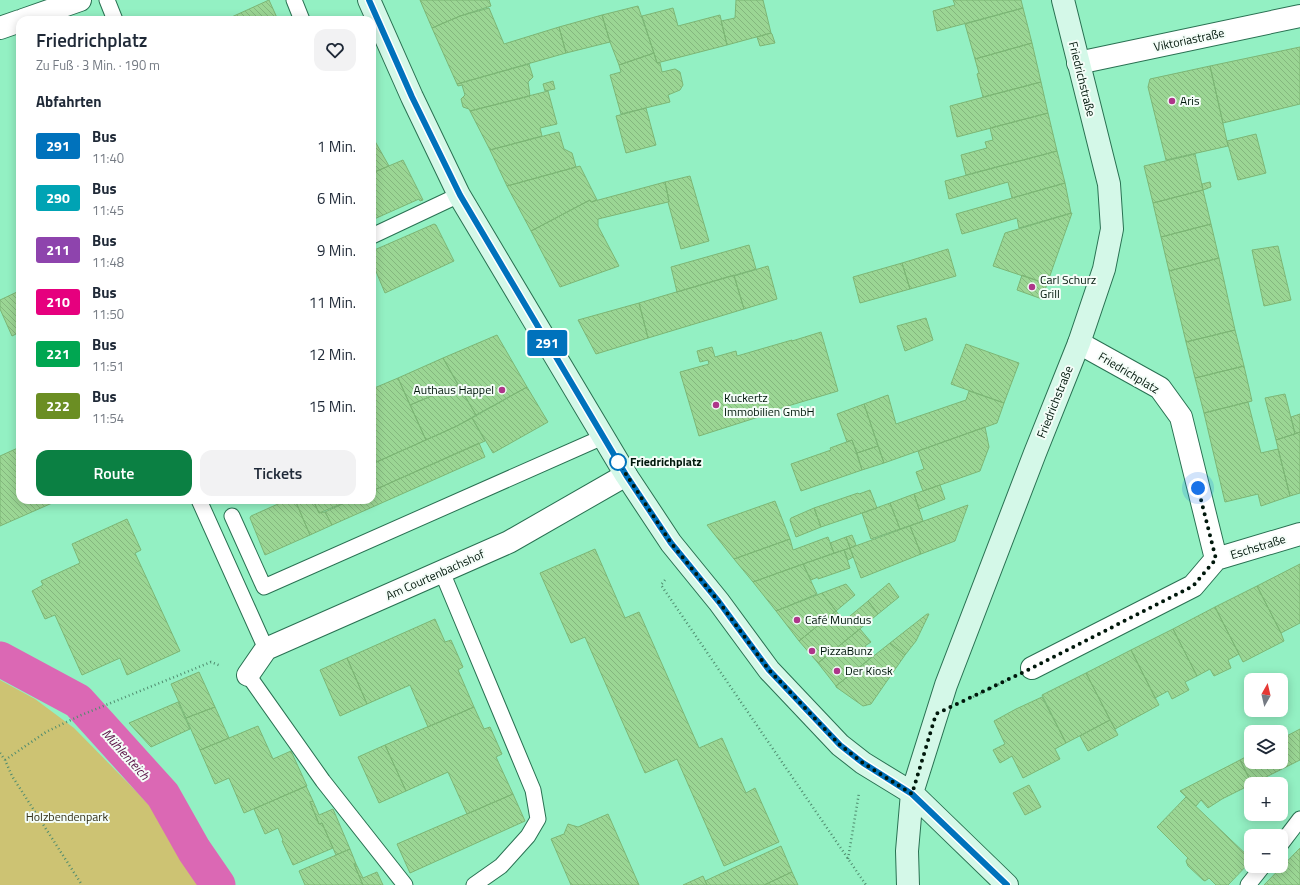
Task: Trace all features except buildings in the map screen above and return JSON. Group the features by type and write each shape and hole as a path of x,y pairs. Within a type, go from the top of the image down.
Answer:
{"main road":[{"path":"369,0 412,97 460,195 626,475 682,557 719,602 769,670 840,745 863,763 912,794 1007,885"},
{"name":"Friedrichstraße","path":"908,885 907,851 912,794 936,714 1035,453 1079,343 1104,269 1112,229 1109,184 1063,0"}],"street":[{"path":"34,16 80,0"},
{"name":"Viktoriastraße","path":"1078,63 1300,16"},
{"path":"0,28 16,22"},
{"name":"Friedrichplatz","path":"1079,343 1160,388 1181,417 1216,559"},
{"name":"Am Courtenbachshof","path":"266,649 509,542 626,475"},
{"name":"Eschstraße","path":"1216,559 1300,534"},
{"path":"1032,668 1193,586 1216,559"},
{"path":"248,676 266,649"}],"lane":[{"path":"107,0 113,16"},
{"path":"294,0 300,16"},
{"path":"376,234 460,195"},
{"path":"232,516 264,587 603,437"},
{"path":"201,504 266,649"},
{"path":"442,572 533,790 538,820 528,836 501,866 474,885"},
{"path":"248,676 323,782 405,885"},
{"path":"1288,835 1300,819"},
{"path":"1248,885 1257,873"}],"path":[{"path":"682,557 661,585 866,885"},
{"path":"5,760 46,732 79,716 211,662 248,676"},
{"path":"936,714 1032,668"},
{"path":"0,753 12,776 82,885"},
{"path":"848,859 863,763"}],"green space":[{"name":"Holzbendenpark","path":"0,680 35,699 74,728 130,785 163,820 185,851 199,885 0,885"}],"waterway":[{"name":"Mühlenteich","path":"0,659 78,701 163,795 194,850 218,885"}],"bus line":[{"name":"291","path":"369,0 412,97 460,195 626,475 671,543 719,602 769,670 840,745 863,763 912,794 1007,885"}],"place":[{"name":"Aris","path":"1172,101"},
{"name":"Carl Schurz Grill","path":"1032,287"},
{"name":"Authaus Happel","path":"502,390"},
{"name":"Kuckertz Immobilien GmbH","path":"716,405"},
{"name":"Friedrichplatz","path":"618,462"},
{"name":"Café Mundus","path":"797,620"},
{"name":"PizzaBunz","path":"812,651"},
{"name":"Der Kiosk","path":"837,671"}],"route":[{"path":"618,462 671,543 719,602 769,670 840,745 863,763 912,794 936,714 1032,668 1193,586 1216,559 1198,488"}]}
